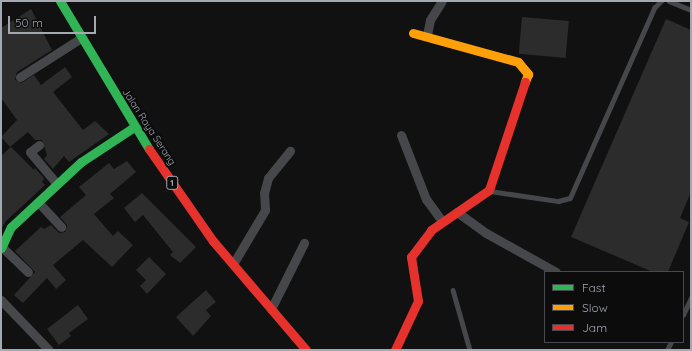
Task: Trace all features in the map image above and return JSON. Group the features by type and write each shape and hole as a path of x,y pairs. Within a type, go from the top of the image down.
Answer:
{"main road":[{"name":"Jalan Raya Serang","path":"60,1 134,127 213,242 306,350"},
{"path":"395,350 412,320 418,300 411,257 420,241 442,221 489,190 527,70 518,62 413,33"},
{"path":"2,247 11,228 81,162 134,127"}],"street":[{"path":"427,36 430,20 442,1"},
{"path":"20,77 81,38"},
{"path":"401,135 426,199 442,221"},
{"path":"39,145 30,152 57,184"},
{"path":"233,264 265,210 264,193 268,178 290,151"},
{"path":"38,202 61,227"},
{"path":"457,212 486,233 554,271"},
{"path":"271,309 304,243"},
{"path":"2,247 28,272"},
{"path":"1,300 49,350"}],"lane":[{"path":"489,190 558,201 570,198 654,8 661,1"},
{"path":"669,1 691,10"},
{"path":"453,290 470,350"},
{"path":"684,313 691,298"}],"building":[{"path":"31,9 52,50 17,72 15,80 21,83 34,75 41,85 65,67 72,77 53,92 83,130 95,121 109,134 69,162 64,156 53,169 44,159 47,155 42,140 35,140 28,132 10,147 1,137 17,120 1,98 1,28"},
{"path":"522,17 569,21 566,58 519,54"},
{"path":"666,19 691,30 691,192 680,218 689,222 668,271 651,271 571,237"},
{"path":"11,147 44,178 42,182 45,185 6,221 1,229 1,156"},
{"path":"127,161 136,172 110,194 114,198 94,214 113,236 118,231 133,245 112,267 83,240 53,265 66,280 56,289 47,278 23,303 14,295 35,272 15,251 41,227 44,229 51,225 59,233 65,232 67,225 60,217 86,195 79,187 109,163 114,169"},
{"path":"142,193 196,247 180,263 170,255 173,252 143,215 135,222 124,208"},
{"path":"149,257 166,274 147,294 140,286 146,280 136,270"},
{"path":"206,290 216,302 206,310 211,316 193,336 176,317"},
{"path":"78,305 88,319 69,333 71,336 59,345 47,329"}],"traffic: fast":[{"path":"60,1 149,149"},
{"path":"1,248 11,227 81,162 134,127"}],"traffic: slow":[{"path":"413,33 518,62 528,74 525,82"}],"traffic: jam":[{"path":"395,350 418,301 411,257 431,230 489,190 525,82"},
{"path":"149,149 213,241 306,350"}]}
